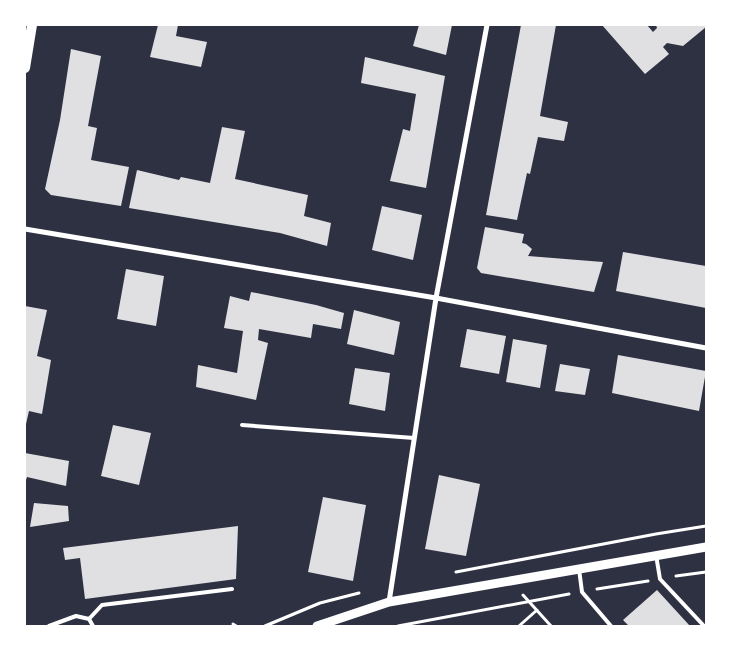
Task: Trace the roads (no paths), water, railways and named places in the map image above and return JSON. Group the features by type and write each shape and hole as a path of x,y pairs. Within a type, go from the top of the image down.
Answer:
{"main road":[{"path":"25,68 32,25"}],"street":[{"path":"389,602 436,298 487,25"},
{"path":"25,229 436,298 706,348"},
{"path":"317,626 389,602 706,547"}],"lane":[{"path":"242,425 414,438"},
{"path":"656,556 660,579 704,626"},
{"path":"579,569 582,592 611,626"},
{"path":"89,620 102,605 232,589"},
{"path":"49,626 76,616 89,620 93,626"}]}
